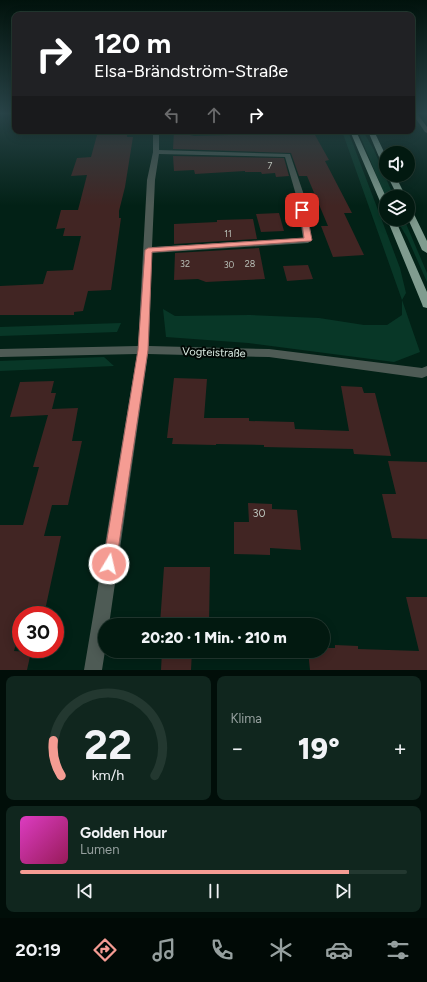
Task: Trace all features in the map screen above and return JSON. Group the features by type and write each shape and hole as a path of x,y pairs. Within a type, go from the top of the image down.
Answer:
{"main road":[{"path":"359,144 379,190"},
{"path":"415,225 427,250"},
{"path":"394,226 427,304"}],"street":[{"path":"93,670 143,350 151,180 156,144"},
{"path":"148,250 308,240 300,195 288,155 156,152"},
{"name":"Vogteistraße","path":"0,353 143,350 269,354 422,372 427,371"}],"green space":[{"path":"347,144 353,144 379,213 379,226 384,226 400,268 406,293 402,300"},
{"path":"364,144 371,144 379,162 379,181"},
{"path":"379,182 388,182 391,190 383,190"},
{"path":"400,226 407,226 427,273 427,282 407,237"},
{"path":"402,300 420,352 394,362 248,343 166,337 163,309 175,316 250,315 319,318 364,325 387,325 402,315"},
{"path":"121,323 117,332 0,336 0,327"},
{"path":"104,357 114,366 0,371 0,361"}],"building":[{"path":"94,144 132,144 125,187 119,211 119,218 121,218 111,290 88,291 83,311 74,312 74,315 0,315 0,286 43,284 47,271 73,270 81,236 63,236 65,228 56,229 61,210 78,210 87,175 71,176 77,158 91,157"},
{"path":"173,144 320,144 329,160 325,161 352,213 344,213 364,255 333,257 321,226 328,226 307,176 299,176 291,153 173,149"},
{"path":"173,156 284,158 289,176 276,177 275,173 262,174 261,172 245,171 195,174 194,170 174,171"},
{"path":"279,213 284,231 261,232 256,214"},
{"path":"253,219 257,239 174,244 174,224 217,222 217,220"},
{"path":"259,248 265,279 206,282 198,279 174,280 175,253"},
{"path":"308,265 313,279 287,281 283,266"},
{"path":"174,378 207,379 204,418 249,418 249,421 294,422 295,429 349,431 341,386 362,387 364,393 375,393 391,456 354,454 353,449 264,447 264,445 172,444 173,438 167,438"},
{"path":"54,381 51,393 56,393 52,409 78,408 72,441 82,441 68,505 52,505 44,536 61,536 46,606 12,606 12,658 30,658 27,670 0,670 0,525 23,525 39,467 33,467 48,415 10,417 20,382"},
{"path":"388,461 427,462 427,539 392,538 382,494 396,494"},
{"path":"248,503 272,504 272,509 297,510 301,550 270,548 270,555 234,554 234,522 249,522"},
{"path":"164,567 210,567 209,618 160,618"},
{"path":"406,597 427,597 427,670 310,670 309,658 330,658 330,648 335,648 335,645 358,646 358,649 419,651"},
{"path":"162,658 192,658 191,670 161,670"}],"route":[{"path":"109,564 143,350 148,250 308,240 302,210"}]}
